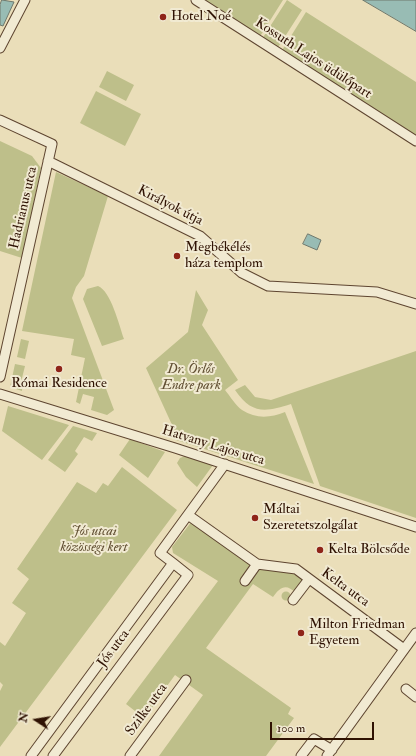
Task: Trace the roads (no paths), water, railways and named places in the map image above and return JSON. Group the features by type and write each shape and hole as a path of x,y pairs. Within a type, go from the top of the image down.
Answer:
{"street":[{"path":"0,48 25,0"},
{"name":"Kossuth Lajos üdülőpart","path":"196,0 416,141"},
{"path":"0,120 52,144 48,161"},
{"name":"Királyok útja","path":"48,161 200,236 242,273 268,286 377,292 416,304"},
{"name":"Hadrianus utca","path":"0,377 48,161"},
{"name":"Hatvany Lajos utca","path":"0,394 225,464 416,527"},
{"name":"Jós utca","path":"53,756 188,575 160,553 225,464"},
{"name":"Kelta utca","path":"188,515 257,564 296,569 404,649"},
{"name":"Jós utca","path":"31,756 173,563"},
{"path":"245,581 257,564"},
{"name":"Kelta utca","path":"293,600 309,579"},
{"path":"301,756 314,739 330,753 416,633"},
{"name":"Szilke utca","path":"130,756 186,680"},
{"path":"406,689 416,697"}],"water":[{"path":"2,0 14,2 3,26 0,25 0,5"},
{"path":"363,0 416,0 416,31"},
{"path":"308,234 321,240 317,250 303,244"}],"place":[{"name":"Hotel Noé","path":"163,17"},
{"name":"Megbékélés háza templom","path":"177,256"},
{"name":"Római Residence","path":"59,369"},
{"name":"Máltai Szeretetszolgálat","path":"255,518"},
{"name":"Kelta Bölcsőde","path":"320,550"},
{"name":"Milton Friedman Egyetem","path":"301,633"}],"park label":[{"name":"Dr. Örlős Endre park","path":"191,378"},
{"name":"Jós utcai közösségi kert","path":"94,540"}]}
